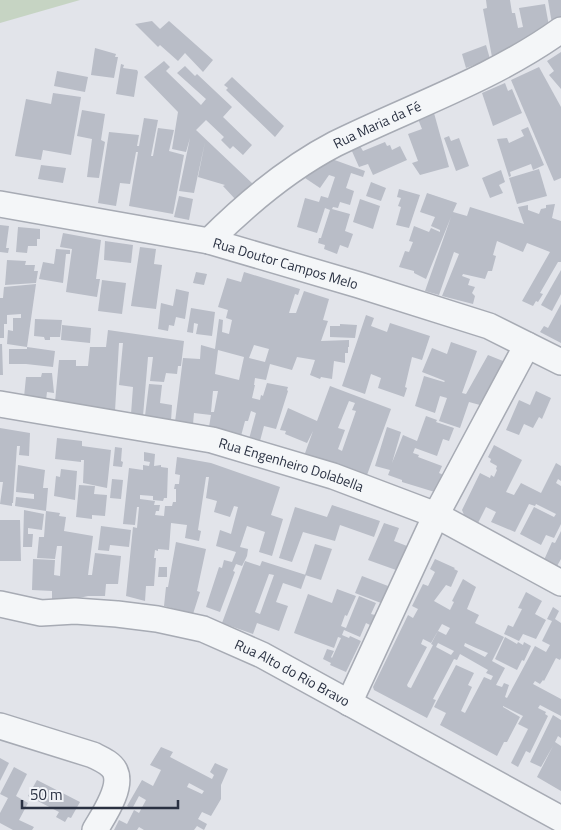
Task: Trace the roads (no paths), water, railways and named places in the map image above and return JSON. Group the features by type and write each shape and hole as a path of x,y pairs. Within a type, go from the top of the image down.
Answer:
{"street":[{"name":"Rua Maria da Fé","path":"209,241 271,184 333,145 498,68 561,30"},
{"name":"Rua Doutor Campos Melo","path":"0,204 209,241 490,326 561,362"},
{"path":"349,703 436,515 527,345"},
{"name":"Rua Engenheiro Dolabella","path":"0,404 212,440 334,476 436,515 561,584"},
{"name":"Rua Alto do Rio Bravo","path":"0,604 41,613 118,614 157,619 203,629 262,655 561,819"},
{"path":"0,726 93,755 104,761 116,773 116,788 111,802 95,830"}]}
